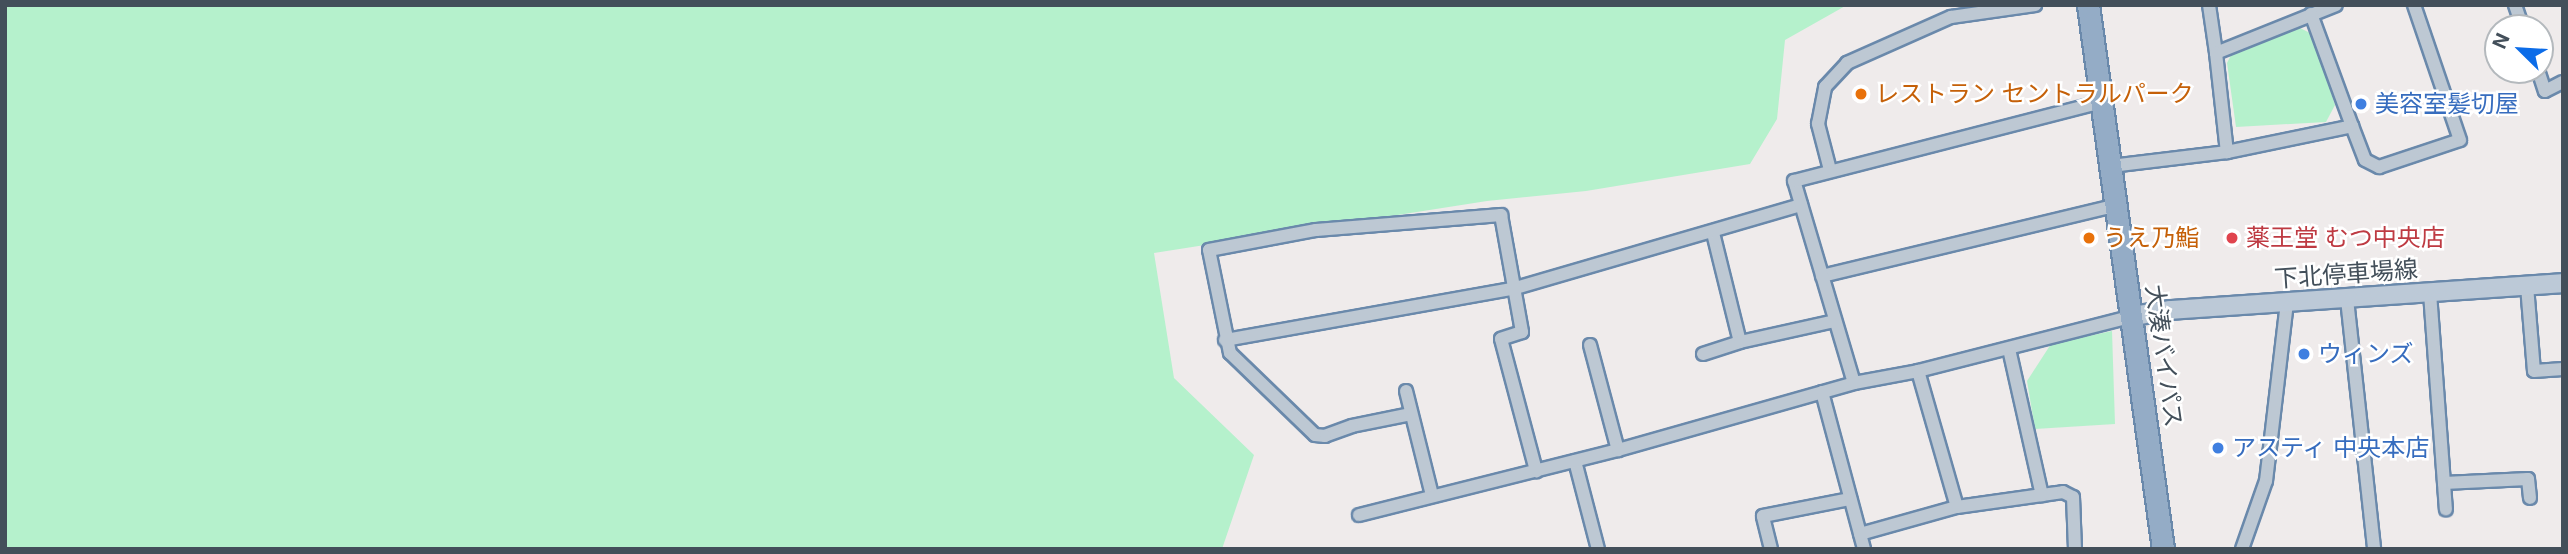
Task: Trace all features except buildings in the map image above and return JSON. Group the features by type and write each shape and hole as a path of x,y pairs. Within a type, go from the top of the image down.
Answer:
{"highway":[{"name":"大湊バイパス","path":"2088,5 2133,316 2163,549"}],"main road":[{"name":"下北停車場線","path":"2133,316 2563,283"}],"street":[{"path":"1830,170 1818,124 1825,86 1847,64 1951,17 2035,5"},
{"path":"2209,5 2227,152"},
{"path":"2216,53 2336,5"},
{"path":"2311,14 2365,160 2379,167 2459,140 2414,5"},
{"path":"2543,84 2545,91 2563,82"},
{"path":"1854,383 1794,181 2102,102"},
{"path":"2111,166 2227,152 2353,126"},
{"path":"1225,340 1512,289 1713,233 1801,205"},
{"path":"1822,276 2117,205"},
{"path":"1411,414 1352,426 1325,436 1315,435 1230,353 1225,340 1209,250 1316,230 1500,215 1522,332 1501,339 1536,471"},
{"path":"1713,233 1740,342"},
{"path":"2527,286 2535,371 2563,369"},
{"path":"2430,293 2446,509"},
{"path":"2347,299 2374,549"},
{"path":"2242,549 2266,481 2287,303"},
{"path":"1359,515 1618,450 1854,383 2009,349 2133,316"},
{"path":"1703,354 1740,342 1835,321"},
{"path":"1590,345 1618,450"},
{"path":"2009,349 2042,495"},
{"path":"1917,371 1957,507"},
{"path":"1406,391 1432,495"},
{"path":"1822,392 1864,549"},
{"path":"1575,461 1598,549"},
{"path":"2444,483 2528,479 2529,498"},
{"path":"1860,534 1957,507 2063,492 2073,497 2075,549"},
{"path":"1771,549 1763,516 1850,499"}],"green space":[{"path":"5,5 1847,5 1785,40 1777,119 1750,164 1586,191 1487,201 1154,253 1174,378 1254,455 1222,549 5,549"},
{"path":"2298,27 2312,34 2335,105 2326,122 2236,127 2227,63 2231,55"},
{"path":"2112,331 2115,424 2035,429 2027,381 2051,344"}],"place":[{"name":"レストラン セントラルパーク","path":"1861,94"},
{"name":"美容室髪切屋","path":"2361,104"},
{"name":"うえ乃鮨","path":"2089,238"},
{"name":"薬王堂 むつ中央店","path":"2232,238"},
{"name":"ウィンズ","path":"2304,354"},
{"name":"アスティ 中央本店","path":"2218,448"}]}
